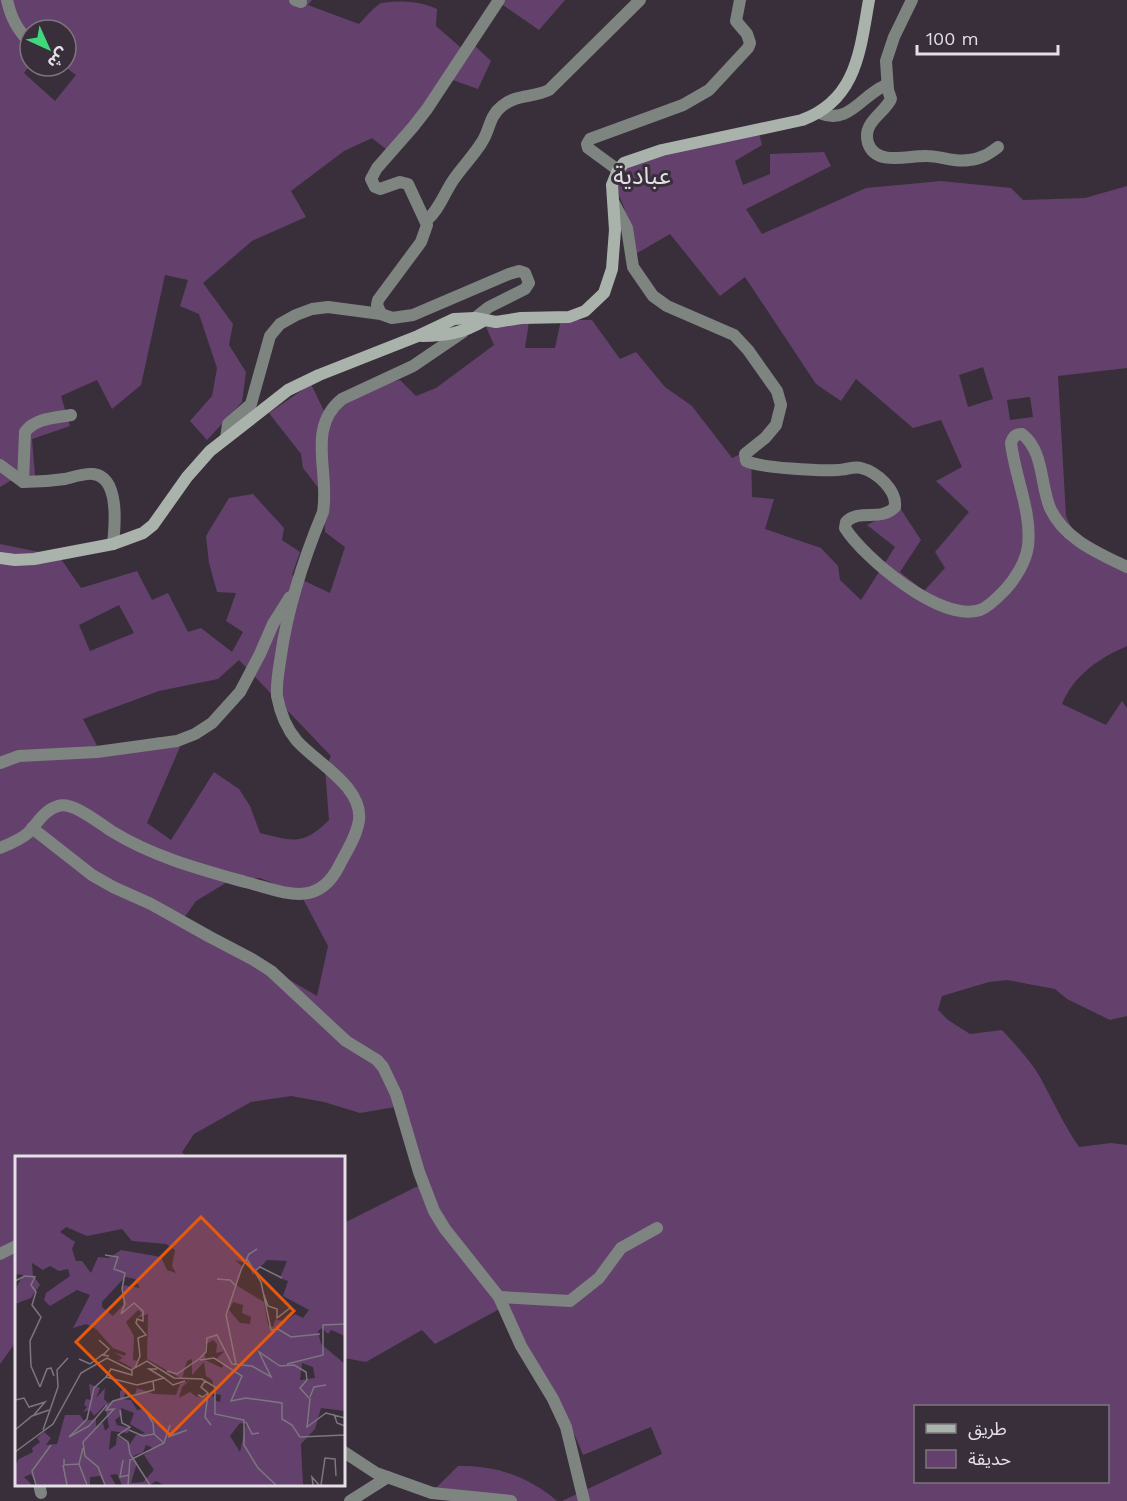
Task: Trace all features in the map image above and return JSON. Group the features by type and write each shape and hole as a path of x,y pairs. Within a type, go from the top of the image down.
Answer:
{"main road":[{"path":"0,558 33,559 113,544 137,536 153,525 187,477 210,451 288,390 303,382 418,336 454,319 479,320 489,323 521,318 569,317 585,311 604,293 612,269 615,230 612,185 618,170 624,163 662,150 802,120 819,113 832,104 850,79 860,51 869,0"},
{"path":"418,336 451,335 463,332 479,320"}],"street":[{"path":"7,0 11,18 18,30"},
{"path":"381,314 377,304 378,300 421,242 426,231 426,221 408,183 400,182 380,189 373,184 372,175 427,109 499,0"},
{"path":"426,221 437,211 454,178 482,143 490,121 501,106 521,96 549,90 640,0"},
{"path":"618,170 588,148 587,144 590,139 683,105 709,90 720,80 750,43 747,34 736,21 740,0"},
{"path":"912,0 894,37 886,61 888,90 891,99 872,121 868,131 868,142 874,152 894,159 926,156 967,161 988,155 998,147"},
{"path":"819,113 836,117 845,114 874,91 884,86 888,90"},
{"path":"613,202 627,228 633,267 653,296 667,306 734,335 748,350 777,391 781,405 779,418 765,438 745,454 746,461 823,471 860,467 876,476 892,493 895,507 885,515 855,516 846,522 846,528 858,544 906,586 937,604 957,611 979,610 1000,595 1009,585 1026,556 1028,546 1028,522 1011,443 1017,434 1022,434 1032,445 1050,508 1059,522 1085,546 1127,567"},
{"path":"226,438 228,424 247,409 254,398 270,336 280,324 296,315 312,309 328,308 381,314 392,318 413,315 509,274 519,271 525,273 529,283 525,289 489,307 479,320"},
{"path":"0,848 21,838 56,806 70,806 143,848 186,866 296,895 317,891 329,882 357,828 359,810 352,792 298,742 290,731 279,706 277,680 283,640 295,590 323,512 325,498 321,435 327,414 342,399 413,366 463,332"},
{"path":"23,482 25,432 36,422 70,415"},
{"path":"0,465 23,482 47,482 94,474 103,479 112,492 115,509 113,544"},
{"path":"0,763 19,756 97,752 168,742 195,734 212,723 240,692 273,624 295,590"},
{"path":"32,828 71,859 113,887 151,904 252,958 271,971 346,1041 377,1060 387,1073 396,1094 419,1172 434,1211 445,1229 499,1297 521,1346 553,1399 566,1428 584,1501"},
{"path":"499,1297 570,1301 599,1278 621,1248 657,1228"},
{"path":"0,1254 15,1246"},
{"path":"345,1453 376,1473 432,1493 511,1501"},
{"path":"350,1501 388,1477"}],"green space":[{"path":"0,0 312,0 308,5 359,24 381,3 409,2 437,9 436,26 467,53 474,45 491,61 478,89 447,78 392,154 372,138 344,151 291,191 306,217 252,241 203,283 233,324 229,345 246,372 242,402 207,440 190,421 212,396 217,368 199,314 180,306 188,280 165,275 141,385 112,409 97,380 61,396 70,426 32,439 36,487 22,474 0,487"},
{"path":"501,0 565,0 539,30 500,3"},
{"path":"758,129 762,145 735,161 743,185 770,174 770,154 824,152 831,166 746,209 762,234 866,188 941,181 1011,188 1023,200 1085,198 1127,186 1127,368 1058,376 1066,516 1073,531 1127,566 1127,646 1106,656 1088,669 1067,693 1062,704 1106,725 1122,701 1127,708 1127,1016 1110,1020 1067,999 1055,989 1007,980 989,982 942,996 938,1010 948,1020 970,1034 1002,1030 1040,1077 1063,1122 1079,1147 1111,1143 1127,1145 1127,1501 562,1501 662,1454 651,1427 583,1455 568,1419 505,1306 435,1344 422,1330 366,1362 345,1358 345,1222 420,1185 395,1107 360,1113 324,1102 291,1096 251,1102 194,1134 182,1152 185,1156 15,1156 15,1343 0,1364 0,544 59,556 81,588 137,571 152,600 168,593 188,632 201,628 232,652 243,632 226,621 236,593 217,592 209,563 206,536 229,498 253,494 284,528 282,540 300,552 292,575 330,593 345,547 325,532 323,494 303,468 301,454 269,413 311,384 324,411 363,389 400,380 416,396 436,388 494,345 484,322 530,315 525,348 555,348 561,320 592,320 620,359 636,352 665,387 692,406 732,458 751,449 752,497 774,499 765,529 821,548 838,566 840,580 861,600 895,547 867,525 900,508 921,540 900,572 924,591 945,568 935,552 969,512 936,481 962,467 941,420 913,428 856,379 841,401 816,384 745,277 720,296 670,234 634,255 617,185 625,164","holes":["983,367 993,399 968,407 959,375","1030,397 1033,417 1010,420 1007,400","119,605 134,633 90,651 79,625","239,660 331,756 325,768 329,820 304,838 289,839 260,833 250,806 239,789 214,772 171,840 147,823 183,740 158,737 101,753 83,719 159,691 218,679","260,878 301,895 328,946 317,996 184,918 196,901 229,881"]},
{"path":"458,1466 486,1468 511,1474 535,1485 557,1501 468,1501 434,1490"}],"district":[{"name":"عبادية","path":"642,176"}]}
